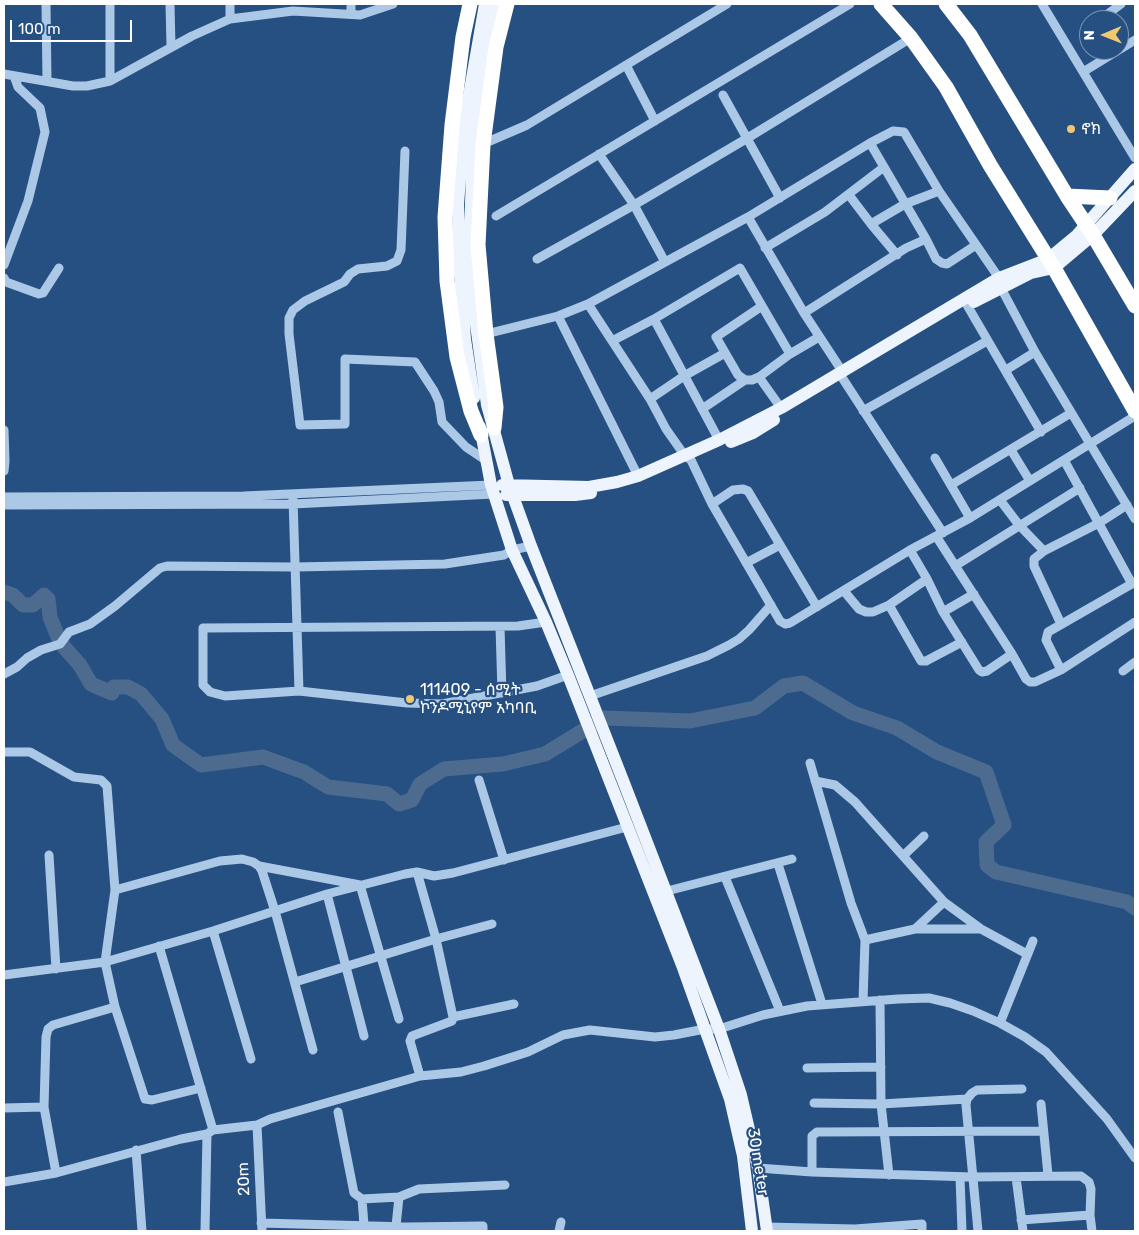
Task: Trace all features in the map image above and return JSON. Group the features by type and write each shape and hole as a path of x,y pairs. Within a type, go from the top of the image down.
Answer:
{"highway":[{"path":"470,4 462,37 444,217 447,281 458,357 471,411 488,432"},
{"path":"488,432 496,406 486,334 478,245 483,144 496,47 507,4"},
{"path":"880,4 896,19 946,87 990,165 1051,264 1135,411"},
{"path":"946,4 970,35 1135,306"},
{"path":"1067,196 1110,198"}],"main road":[{"path":"485,4 464,124 458,205 459,262 465,339 488,432 590,696 590,713"},
{"path":"481,406 469,253 474,128 496,4"},
{"path":"1090,230 1110,198 1135,169"},
{"path":"493,489 511,490 589,486 617,482 753,433 842,375 1000,283 1051,264 1135,191"},
{"path":"511,490 541,496 574,495 614,489 642,482 842,375 967,305 1000,283"},
{"path":"488,432 486,461 512,550 546,622 568,675 590,713 667,892 719,1029 741,1095 758,1168 767,1229"},
{"path":"522,520 528,504 541,496"},
{"name":"30 meter","path":"597,731 627,827 682,965 730,1099 743,1156 752,1231"}],"street":[{"path":"46,4 47,81"},
{"path":"110,4 110,81"},
{"path":"170,4 171,47"},
{"path":"230,4 230,19"},
{"path":"351,4 352,14"},
{"path":"4,74 72,86 87,86 110,81 171,47 230,19 292,7 360,15 393,4"},
{"path":"483,144 527,125 727,4"},
{"path":"496,216 850,4"},
{"path":"1042,4 1135,158"},
{"path":"537,259 746,139 911,38"},
{"path":"1083,72 1135,40"},
{"path":"626,65 656,121"},
{"path":"4,265 28,201 45,132 40,108 18,87 14,76"},
{"path":"722,95 780,198"},
{"path":"486,334 558,316 588,304 748,217 870,143 893,131 904,132 939,191 1000,283 1035,352 1135,519"},
{"path":"870,143 926,238 936,259 947,264 976,245"},
{"path":"405,151 401,250 397,261 387,266 358,269 350,274 344,282 305,301 293,310 289,318 289,334 300,425 345,424 345,359 415,362 439,402 442,422 466,447 486,461"},
{"path":"600,154 634,205 665,262"},
{"path":"765,248 825,212 884,167"},
{"path":"871,224 906,204 939,191"},
{"path":"849,195 896,255"},
{"path":"748,217 939,535 955,566 1012,654 1026,680 1034,682 1062,670 1135,622"},
{"path":"804,313 926,238"},
{"path":"4,278 6,282 40,294 43,293 59,268"},
{"path":"612,342 740,268 790,354"},
{"path":"588,304 650,400 666,429 688,458 712,504 780,622 785,624 790,623 910,550 970,518 1135,416"},
{"path":"967,305 1041,432"},
{"path":"745,380 738,375 716,337 762,306"},
{"path":"558,316 638,476"},
{"path":"654,319 720,440"},
{"path":"702,409 745,380 759,377 790,354 820,337"},
{"path":"863,411 987,341"},
{"path":"1006,370 1035,352"},
{"path":"650,400 684,376 725,353"},
{"path":"759,377 781,408"},
{"path":"951,485 1071,413"},
{"path":"4,430 4,471"},
{"path":"1011,450 1030,481"},
{"path":"935,458 970,518"},
{"path":"1062,670 1046,640 1048,632 1134,583 1064,460"},
{"path":"955,566 1080,488"},
{"path":"4,505 293,499 493,489"},
{"path":"712,504 733,490 742,489 748,491 817,607"},
{"path":"4,497 244,496 293,499"},
{"path":"293,499 299,691"},
{"path":"1000,500 1019,525 1044,551"},
{"path":"1061,624 1034,566 1034,559 1044,551 1099,523 1127,505"},
{"path":"746,563 780,545"},
{"path":"4,674 41,650 60,644 69,632 90,624 115,606 160,568 167,566 294,567 445,564 504,555 512,550 531,546"},
{"path":"910,550 943,612 979,670 982,672 987,671 1012,654"},
{"path":"844,590 854,605 866,612 872,612 889,605 927,579"},
{"path":"943,612 974,594"},
{"path":"590,696 707,656 729,645 749,630 771,605"},
{"path":"889,605 921,661 926,661 962,642"},
{"path":"546,622 500,627 203,628 203,685 210,692 225,696 299,691 425,704 442,704 536,686 568,675"},
{"path":"500,627 502,693"},
{"path":"1123,671 1135,662"},
{"path":"4,752 30,752 74,777 101,780 107,786 115,890 105,962 115,1007 145,1099 152,1100 201,1088"},
{"path":"810,763 851,903 865,940 862,1001"},
{"path":"479,780 504,860"},
{"path":"816,781 835,786 855,802 944,902 982,930 1027,954"},
{"path":"4,975 105,962 213,931 360,885 416,872 434,876 453,873 627,827"},
{"path":"903,856 924,836"},
{"path":"49,855 56,969"},
{"path":"115,890 220,861 242,859 259,866 360,885"},
{"path":"667,892 792,859"},
{"path":"778,864 822,1004"},
{"path":"259,866 275,911 314,1050"},
{"path":"416,872 436,939 453,1018"},
{"path":"725,877 780,1011"},
{"path":"360,885 399,1019"},
{"path":"327,894 364,1036"},
{"path":"915,929 944,902"},
{"path":"295,982 492,924"},
{"path":"865,940 915,929 982,930"},
{"path":"213,931 251,1059"},
{"path":"1000,1023 1032,941"},
{"path":"159,946 201,1088 210,1132 204,1231"},
{"path":"4,1182 56,1173 136,1150 210,1132 257,1125 270,1119 420,1076 461,1072 484,1066 528,1052 563,1035 590,1030 655,1037 704,1029 719,1029 780,1011 822,1004 929,998 973,1011 1000,1023 1046,1052 1107,1119 1135,1158"},
{"path":"880,1000 881,1104 889,1175"},
{"path":"420,1076 410,1040 412,1036 452,1021 453,1018 514,1004"},
{"path":"56,1173 44,1107 46,1037 48,1029 53,1025 115,1007"},
{"path":"807,1068 881,1067"},
{"path":"978,1231 967,1099 977,1090 1022,1089"},
{"path":"814,1103 881,1104 967,1099"},
{"path":"1040,1104 1048,1175"},
{"path":"4,1108 44,1107"},
{"path":"338,1112 354,1193 362,1199 399,1197 419,1189 505,1185"},
{"name":"20m","path":"257,1125 261,1227"},
{"path":"812,1172 812,1136 814,1133 1043,1131"},
{"path":"136,1150 142,1231"},
{"path":"758,1168 812,1172 960,1177 1075,1175 1086,1178 1089,1182 1091,1189 1090,1215 1092,1231"},
{"path":"1016,1176 1023,1231"},
{"path":"960,1177 962,1231"},
{"path":"396,1226 399,1197"},
{"path":"362,1199 364,1225"},
{"path":"1021,1220 1090,1215"},
{"path":"559,1231 561,1222"},
{"path":"767,1229 855,1230 922,1224 922,1231"},
{"path":"261,1227 338,1228 364,1225 396,1226 409,1229 483,1226 483,1231"}],"waterway":[{"path":"4,592 13,595 23,605 33,605 44,595 48,599 50,617 58,637 80,665 91,684 112,693 114,687 128,687 141,694 162,719 173,745 201,765 263,757 304,772 328,787 387,794 399,804 412,800 420,784 444,769 503,764 545,754 604,718 690,721 755,708 784,686 803,683 853,713 897,728 937,752 986,772 1004,825 986,842 987,865 996,872 1127,902 1135,908"}],"place":[{"name":"ኖክ","path":"1071,129"},
{"name":"111409 - ሰሚት ኮንዶሚኒየም አካባቢ","path":"410,699"}]}
